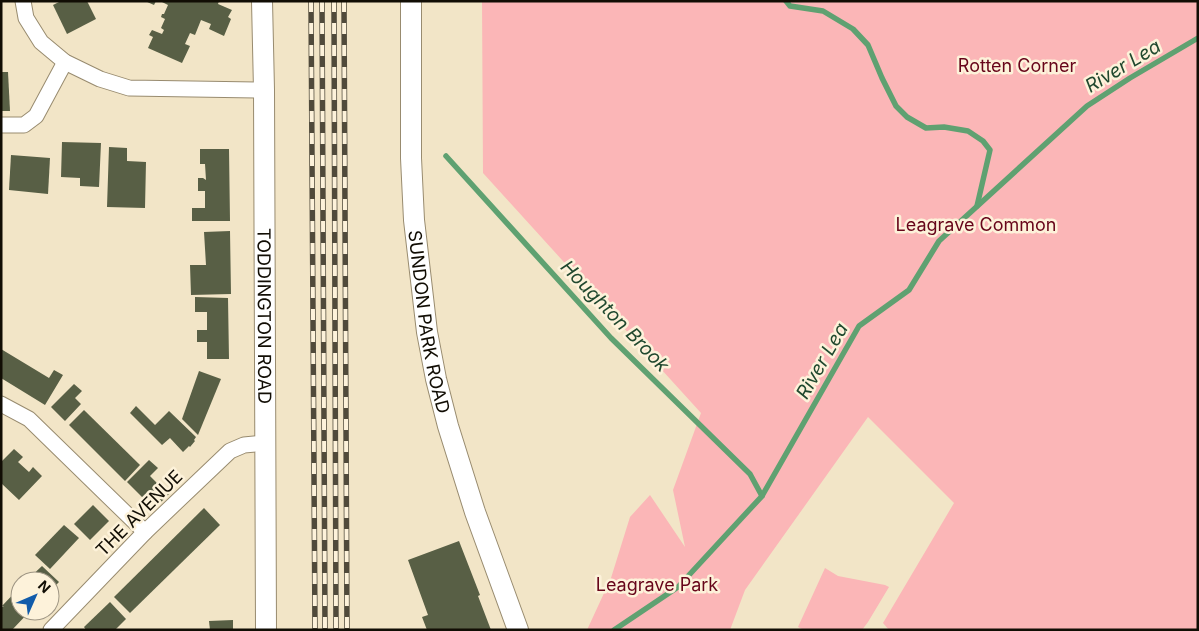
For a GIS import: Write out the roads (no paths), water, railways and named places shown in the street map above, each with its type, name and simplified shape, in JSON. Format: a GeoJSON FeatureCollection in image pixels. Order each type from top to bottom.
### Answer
{"type":"FeatureCollection","features":[{"type":"Feature","properties":{"kind":"street"},"geometry":{"type":"LineString","coordinates":[[23,1],[26,18],[41,42],[65,62],[100,79],[128,88],[264,90]]}},
{"type":"Feature","properties":{"kind":"street","name":"TODDINGTON ROAD"},"geometry":{"type":"LineString","coordinates":[[262,1],[266,630]]}},
{"type":"Feature","properties":{"kind":"street","name":"SUNDON PARK ROAD"},"geometry":{"type":"LineString","coordinates":[[411,1],[411,158],[414,220],[427,332],[448,426],[474,512],[518,630]]}},
{"type":"Feature","properties":{"kind":"street"},"geometry":{"type":"LineString","coordinates":[[1,125],[24,125],[36,116],[65,62]]}},
{"type":"Feature","properties":{"kind":"street"},"geometry":{"type":"LineString","coordinates":[[1,404],[29,419],[145,532]]}},
{"type":"Feature","properties":{"kind":"street","name":"THE AVENUE"},"geometry":{"type":"LineString","coordinates":[[51,630],[145,532],[230,451],[244,445],[265,444]]}},
{"type":"Feature","properties":{"kind":"waterway"},"geometry":{"type":"LineString","coordinates":[[786,1],[790,6],[823,11],[853,29],[868,45],[896,106],[907,117],[926,128],[944,127],[968,131],[983,141],[990,150],[977,206]]}},
{"type":"Feature","properties":{"kind":"waterway","name":"River Lea"},"geometry":{"type":"LineString","coordinates":[[614,630],[678,587],[762,496],[859,326],[909,290],[939,241],[1087,106],[1198,38]]}},
{"type":"Feature","properties":{"kind":"waterway","name":"Houghton Brook"},"geometry":{"type":"LineString","coordinates":[[446,156],[611,338],[750,474],[762,496]]}},
{"type":"Feature","properties":{"kind":"railway"},"geometry":{"type":"LineString","coordinates":[[311,1],[315,630]]}},
{"type":"Feature","properties":{"kind":"railway"},"geometry":{"type":"LineString","coordinates":[[322,1],[325,630]]}},
{"type":"Feature","properties":{"kind":"railway"},"geometry":{"type":"LineString","coordinates":[[334,1],[336,630]]}},
{"type":"Feature","properties":{"kind":"railway"},"geometry":{"type":"LineString","coordinates":[[344,1],[347,630]]}},
{"type":"Feature","properties":{"kind":"park label","name":"Rotten Corner"},"geometry":{"type":"Point","coordinates":[1017,65]}},
{"type":"Feature","properties":{"kind":"park label","name":"Leagrave Common"},"geometry":{"type":"Point","coordinates":[976,224]}},
{"type":"Feature","properties":{"kind":"park label","name":"Leagrave Park"},"geometry":{"type":"Point","coordinates":[657,584]}}]}
